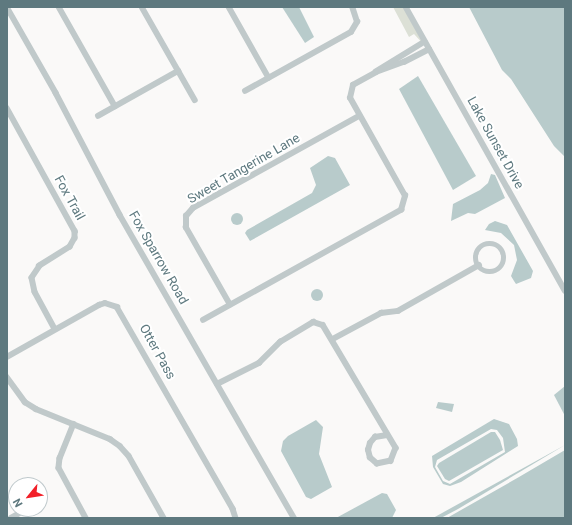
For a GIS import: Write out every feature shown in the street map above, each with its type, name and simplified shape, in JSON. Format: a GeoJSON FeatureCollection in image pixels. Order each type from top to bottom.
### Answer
{"type":"FeatureCollection","features":[{"type":"Feature","properties":{"kind":"street","name":"Fox Sparrow Road"},"geometry":{"type":"LineString","coordinates":[[7,7],[56,93],[120,215],[294,518]]}},
{"type":"Feature","properties":{"kind":"street"},"geometry":{"type":"LineString","coordinates":[[59,7],[114,106]]}},
{"type":"Feature","properties":{"kind":"street"},"geometry":{"type":"LineString","coordinates":[[142,7],[195,100]]}},
{"type":"Feature","properties":{"kind":"street"},"geometry":{"type":"LineString","coordinates":[[229,7],[269,78]]}},
{"type":"Feature","properties":{"kind":"street"},"geometry":{"type":"LineString","coordinates":[[245,91],[354,30],[357,18],[352,7]]}},
{"type":"Feature","properties":{"kind":"street","name":"Lake Sunset Drive"},"geometry":{"type":"LineString","coordinates":[[406,7],[565,290]]}},
{"type":"Feature","properties":{"kind":"street"},"geometry":{"type":"LineString","coordinates":[[203,320],[401,210],[405,202],[405,196],[359,116],[350,98],[350,91],[353,85],[425,42]]}},
{"type":"Feature","properties":{"kind":"street"},"geometry":{"type":"LineString","coordinates":[[376,72],[404,62],[429,49]]}},
{"type":"Feature","properties":{"kind":"street"},"geometry":{"type":"LineString","coordinates":[[98,116],[178,71]]}},
{"type":"Feature","properties":{"kind":"street","name":"Fox Trail"},"geometry":{"type":"LineString","coordinates":[[7,108],[75,231],[75,238],[70,247],[40,266],[32,278],[34,292],[55,329]]}},
{"type":"Feature","properties":{"kind":"street","name":"Sweet Tangerine Lane"},"geometry":{"type":"LineString","coordinates":[[230,305],[186,228],[186,216],[193,208],[359,116]]}},
{"type":"Feature","properties":{"kind":"street"},"geometry":{"type":"LineString","coordinates":[[485,245],[495,245],[502,250],[504,259],[498,270],[489,272],[478,265],[478,251],[485,245]]}},
{"type":"Feature","properties":{"kind":"street"},"geometry":{"type":"LineString","coordinates":[[333,339],[381,313],[398,311],[478,265]]}},
{"type":"Feature","properties":{"kind":"street","name":"Otter Pass"},"geometry":{"type":"LineString","coordinates":[[7,357],[104,303],[117,307],[122,313],[233,509],[236,518]]}},
{"type":"Feature","properties":{"kind":"street"},"geometry":{"type":"LineString","coordinates":[[217,384],[259,363],[280,342],[313,322],[323,325],[333,339],[387,435],[396,448],[395,455],[391,461],[377,464],[370,458],[368,450],[370,443],[375,437],[387,435]]}},
{"type":"Feature","properties":{"kind":"street"},"geometry":{"type":"LineString","coordinates":[[7,377],[25,402],[110,439],[120,446],[129,456],[164,518]]}},
{"type":"Feature","properties":{"kind":"street"},"geometry":{"type":"LineString","coordinates":[[74,424],[60,458],[59,468],[86,518]]}},
{"type":"Feature","properties":{"kind":"shaded area"},"geometry":{"type":"Polygon","coordinates":[[[282,7],[299,7],[314,37],[305,43],[282,7]]]}},
{"type":"Feature","properties":{"kind":"shaded area"},"geometry":{"type":"Polygon","coordinates":[[[393,7],[403,7],[424,45],[414,34],[409,37],[393,7]]]}},
{"type":"Feature","properties":{"kind":"shaded area"},"geometry":{"type":"Polygon","coordinates":[[[469,7],[565,7],[565,157],[554,146],[511,79],[502,70],[469,7]]]}},
{"type":"Feature","properties":{"kind":"shaded area"},"geometry":{"type":"Polygon","coordinates":[[[418,76],[476,176],[453,190],[399,89],[418,76]]]}},
{"type":"Feature","properties":{"kind":"shaded area"},"geometry":{"type":"Polygon","coordinates":[[[328,156],[335,158],[350,185],[250,241],[245,233],[247,230],[312,193],[316,185],[310,168],[328,156]]]}},
{"type":"Feature","properties":{"kind":"shaded area"},"geometry":{"type":"Polygon","coordinates":[[[491,174],[495,175],[505,198],[475,214],[468,213],[451,221],[453,204],[480,190],[488,183],[491,174]]]}},
{"type":"Feature","properties":{"kind":"shaded area"},"geometry":{"type":"Polygon","coordinates":[[[237,213],[241,215],[243,219],[241,223],[237,225],[233,223],[231,219],[233,215],[237,213]]]}},
{"type":"Feature","properties":{"kind":"shaded area"},"geometry":{"type":"Polygon","coordinates":[[[495,221],[507,225],[533,271],[531,278],[516,284],[514,281],[511,276],[517,260],[514,245],[501,233],[485,230],[489,224],[495,221]]]}},
{"type":"Feature","properties":{"kind":"shaded area"},"geometry":{"type":"Polygon","coordinates":[[[315,289],[319,289],[323,295],[319,301],[315,301],[311,297],[311,293],[315,289]]]}},
{"type":"Feature","properties":{"kind":"shaded area"},"geometry":{"type":"Polygon","coordinates":[[[565,386],[565,416],[554,395],[565,386]]]}},
{"type":"Feature","properties":{"kind":"shaded area"},"geometry":{"type":"Polygon","coordinates":[[[438,402],[454,404],[452,412],[436,408],[438,402]]]}},
{"type":"Feature","properties":{"kind":"shaded area"},"geometry":{"type":"Polygon","coordinates":[[[494,419],[509,424],[517,439],[518,446],[461,482],[450,486],[443,484],[433,467],[432,456],[494,419]],[[491,429],[437,460],[435,467],[443,481],[450,484],[505,452],[503,438],[497,430],[491,429]]]}},
{"type":"Feature","properties":{"kind":"shaded area"},"geometry":{"type":"Polygon","coordinates":[[[316,420],[323,427],[319,454],[332,487],[311,499],[306,497],[281,451],[283,441],[288,436],[316,420]]]}},
{"type":"Feature","properties":{"kind":"shaded area"},"geometry":{"type":"Polygon","coordinates":[[[491,432],[495,432],[500,440],[503,450],[449,481],[445,479],[437,466],[439,463],[491,432]]]}},
{"type":"Feature","properties":{"kind":"shaded area"},"geometry":{"type":"Polygon","coordinates":[[[565,445],[458,509],[441,518],[433,518],[565,445]]]}},
{"type":"Feature","properties":{"kind":"shaded area"},"geometry":{"type":"Polygon","coordinates":[[[565,450],[565,518],[447,518],[519,477],[565,450]]]}},
{"type":"Feature","properties":{"kind":"shaded area"},"geometry":{"type":"Polygon","coordinates":[[[382,493],[387,494],[396,510],[392,518],[336,518],[382,493]]]}}]}
